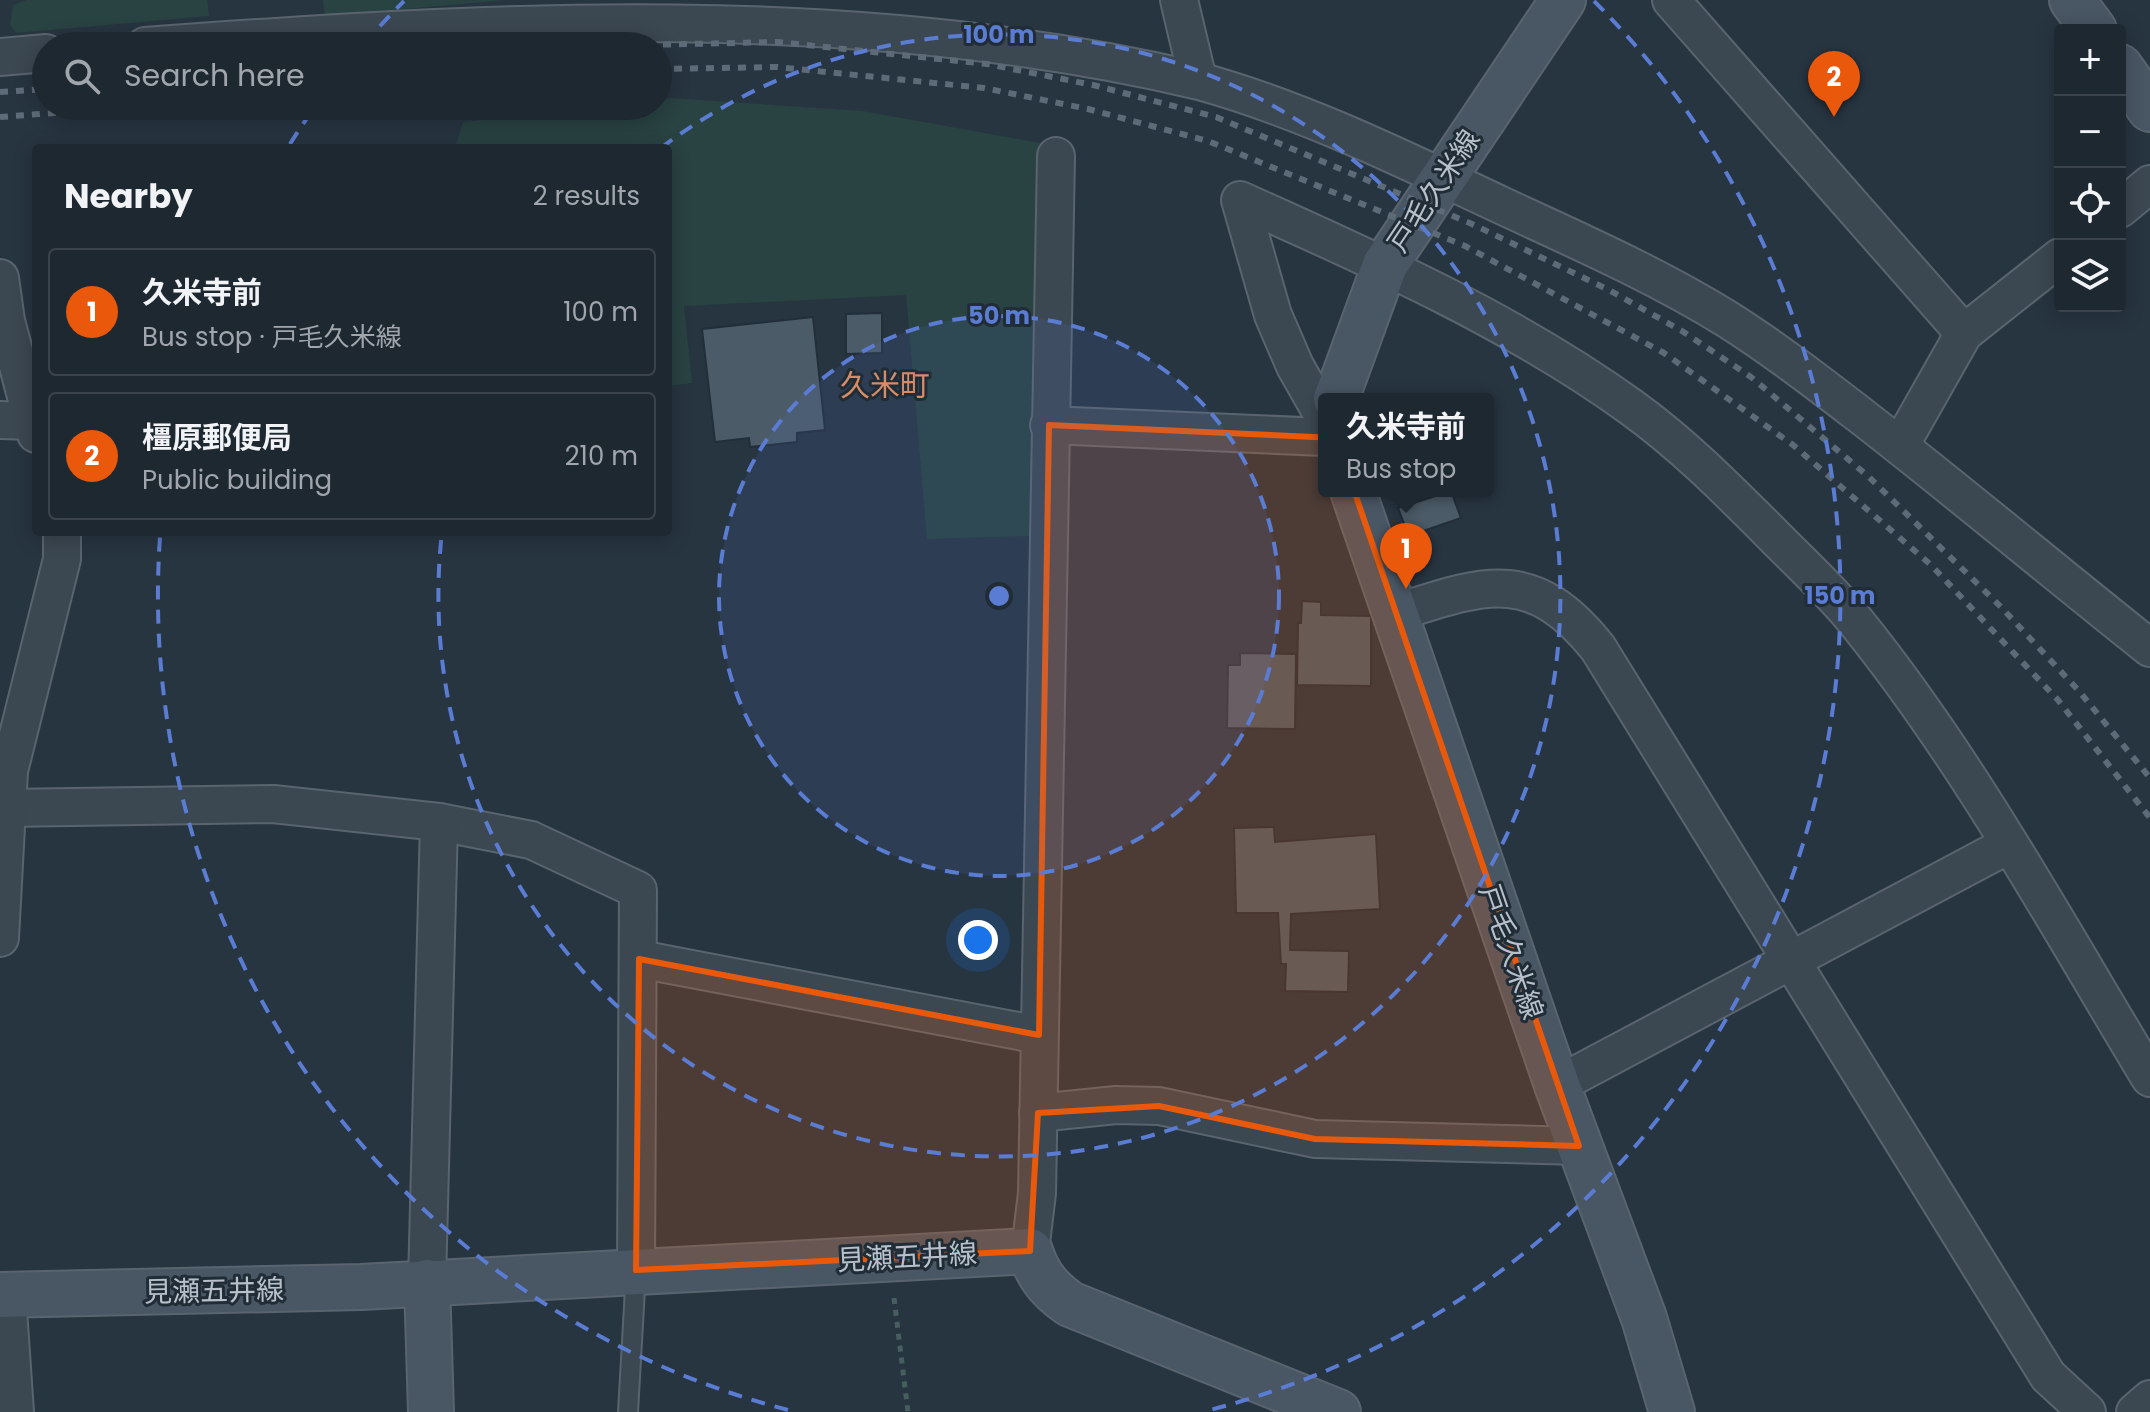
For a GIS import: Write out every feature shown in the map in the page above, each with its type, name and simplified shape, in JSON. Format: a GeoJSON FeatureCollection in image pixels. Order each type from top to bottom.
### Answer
{"type":"FeatureCollection","features":[{"type":"Feature","properties":{"kind":"main road","name":"戸毛久米線"},"geometry":{"type":"LineString","coordinates":[[1338,393],[1385,265],[1563,0]]}},
{"type":"Feature","properties":{"kind":"main road"},"geometry":{"type":"LineString","coordinates":[[2072,0],[2090,24]]}},
{"type":"Feature","properties":{"kind":"main road"},"geometry":{"type":"LineString","coordinates":[[2126,75],[2150,109]]}},
{"type":"Feature","properties":{"kind":"main road","name":"戸毛久米線"},"geometry":{"type":"LineString","coordinates":[[1355,497],[1392,614],[1557,1085],[1644,1318],[1672,1412]]}},
{"type":"Feature","properties":{"kind":"main road"},"geometry":{"type":"LineString","coordinates":[[1030,1251],[1036,1271],[1050,1290],[1070,1304],[1338,1412]]}},
{"type":"Feature","properties":{"kind":"main road","name":"見瀬五井線"},"geometry":{"type":"LineString","coordinates":[[4,1295],[305,1289],[1030,1251]]}},
{"type":"Feature","properties":{"kind":"main road"},"geometry":{"type":"LineString","coordinates":[[427,1282],[431,1412]]}},
{"type":"Feature","properties":{"kind":"street"},"geometry":{"type":"LineString","coordinates":[[1179,0],[1198,80]]}},
{"type":"Feature","properties":{"kind":"street"},"geometry":{"type":"LineString","coordinates":[[1671,0],[1964,333]]}},
{"type":"Feature","properties":{"kind":"street"},"geometry":{"type":"LineString","coordinates":[[351,32],[513,21],[822,20],[896,25],[1098,57],[1198,80],[1264,102],[1442,177],[1624,263],[1727,318],[1900,446],[2150,648]]}},
{"type":"Feature","properties":{"kind":"street"},"geometry":{"type":"LineString","coordinates":[[0,57],[32,54]]}},
{"type":"Feature","properties":{"kind":"street"},"geometry":{"type":"LineString","coordinates":[[1030,1251],[1037,1193],[1056,156]]}},
{"type":"Feature","properties":{"kind":"street"},"geometry":{"type":"LineString","coordinates":[[2126,204],[2150,184]]}},
{"type":"Feature","properties":{"kind":"street"},"geometry":{"type":"LineString","coordinates":[[1318,406],[1295,366],[1273,315],[1240,200],[1385,265],[1527,342],[1608,391],[1675,441],[1725,486],[1854,619],[1898,675],[2008,845],[2150,1078]]}},
{"type":"Feature","properties":{"kind":"street"},"geometry":{"type":"LineString","coordinates":[[1900,446],[1964,333],[2054,262]]}},
{"type":"Feature","properties":{"kind":"street"},"geometry":{"type":"LineString","coordinates":[[0,278],[23,425]]}},
{"type":"Feature","properties":{"kind":"street"},"geometry":{"type":"LineString","coordinates":[[1049,425],[1318,437]]}},
{"type":"Feature","properties":{"kind":"street"},"geometry":{"type":"LineString","coordinates":[[0,938],[10,716],[62,559],[62,536]]}},
{"type":"Feature","properties":{"kind":"street"},"geometry":{"type":"LineString","coordinates":[[1392,614],[1469,589],[1514,588],[1548,599],[1575,619],[1598,648],[2048,1376],[2087,1412]]}},
{"type":"Feature","properties":{"kind":"street"},"geometry":{"type":"LineString","coordinates":[[5,808],[273,804],[439,822],[531,840],[638,890],[636,1270]]}},
{"type":"Feature","properties":{"kind":"street"},"geometry":{"type":"LineString","coordinates":[[427,1282],[439,822]]}},
{"type":"Feature","properties":{"kind":"street"},"geometry":{"type":"LineString","coordinates":[[1557,1085],[1790,958],[2008,845]]}},
{"type":"Feature","properties":{"kind":"street"},"geometry":{"type":"LineString","coordinates":[[639,959],[1039,1035]]}},
{"type":"Feature","properties":{"kind":"street"},"geometry":{"type":"LineString","coordinates":[[1038,1113],[1116,1105],[1159,1106],[1315,1139],[1579,1146]]}},
{"type":"Feature","properties":{"kind":"street"},"geometry":{"type":"LineString","coordinates":[[4,1295],[15,1412]]}},
{"type":"Feature","properties":{"kind":"street"},"geometry":{"type":"LineString","coordinates":[[2135,1412],[2150,1399]]}},
{"type":"Feature","properties":{"kind":"lane"},"geometry":{"type":"LineString","coordinates":[[628,1412],[636,1270]]}},
{"type":"Feature","properties":{"kind":"path"},"geometry":{"type":"LineString","coordinates":[[889,1257],[908,1412]]}},
{"type":"Feature","properties":{"kind":"highlighted area"},"geometry":{"type":"Polygon","coordinates":[[[1049,425],[1336,438],[1579,1146],[1315,1139],[1159,1106],[1038,1113],[1030,1251],[636,1270],[639,959],[1039,1035],[1049,425]]]}},
{"type":"Feature","properties":{"kind":"green space"},"geometry":{"type":"Polygon","coordinates":[[[27,0],[207,0],[209,16],[16,33],[10,25],[13,5],[27,0]]]}},
{"type":"Feature","properties":{"kind":"green space"},"geometry":{"type":"Polygon","coordinates":[[[323,0],[507,0],[325,16],[323,0]]]}},
{"type":"Feature","properties":{"kind":"green space"},"geometry":{"type":"Polygon","coordinates":[[[672,98],[863,111],[1040,143],[1030,536],[927,539],[906,295],[684,306],[692,383],[672,386],[672,144],[456,144],[463,122],[672,120],[672,98]]]}},
{"type":"Feature","properties":{"kind":"building"},"geometry":{"type":"Polygon","coordinates":[[[882,313],[882,353],[846,354],[846,314],[882,313]]]}},
{"type":"Feature","properties":{"kind":"building"},"geometry":{"type":"Polygon","coordinates":[[[813,317],[825,430],[797,433],[797,442],[750,447],[749,438],[715,442],[702,329],[813,317]]]}},
{"type":"Feature","properties":{"kind":"building"},"geometry":{"type":"Polygon","coordinates":[[[1432,497],[1453,497],[1461,518],[1409,536],[1398,508],[1432,497]]]}},
{"type":"Feature","properties":{"kind":"building"},"geometry":{"type":"Polygon","coordinates":[[[1302,601],[1321,602],[1321,615],[1371,616],[1371,686],[1297,685],[1298,623],[1301,623],[1302,601]]]}},
{"type":"Feature","properties":{"kind":"building"},"geometry":{"type":"Polygon","coordinates":[[[1240,653],[1296,654],[1295,729],[1227,728],[1228,665],[1240,665],[1240,653]]]}},
{"type":"Feature","properties":{"kind":"building"},"geometry":{"type":"Polygon","coordinates":[[[1274,827],[1275,842],[1376,834],[1380,909],[1291,914],[1290,950],[1349,951],[1348,992],[1285,991],[1286,964],[1281,964],[1278,913],[1236,913],[1234,828],[1274,827]]]}},
{"type":"Feature","properties":{"kind":"railway"},"geometry":{"type":"LineString","coordinates":[[672,44],[778,42],[987,64],[1093,85],[1216,117],[1472,224],[1609,290],[1682,331],[1751,377],[1869,477],[2001,607],[2079,691],[2150,778]]}},
{"type":"Feature","properties":{"kind":"railway"},"geometry":{"type":"LineString","coordinates":[[672,69],[777,67],[984,88],[1088,109],[1208,141],[1465,246],[1664,353],[1793,445],[1931,565],[2058,700],[2150,818]]}},
{"type":"Feature","properties":{"kind":"railway"},"geometry":{"type":"LineString","coordinates":[[0,92],[32,90]]}},
{"type":"Feature","properties":{"kind":"railway"},"geometry":{"type":"LineString","coordinates":[[0,117],[32,115]]}},
{"type":"Feature","properties":{"kind":"place","name":"橿原郵便局"},"geometry":{"type":"Point","coordinates":[1834,117]}},
{"type":"Feature","properties":{"kind":"place","name":"久米寺前"},"geometry":{"type":"Point","coordinates":[1406,589]}},
{"type":"Feature","properties":{"kind":"district","name":"久米町"},"geometry":{"type":"Point","coordinates":[885,385]}}]}
